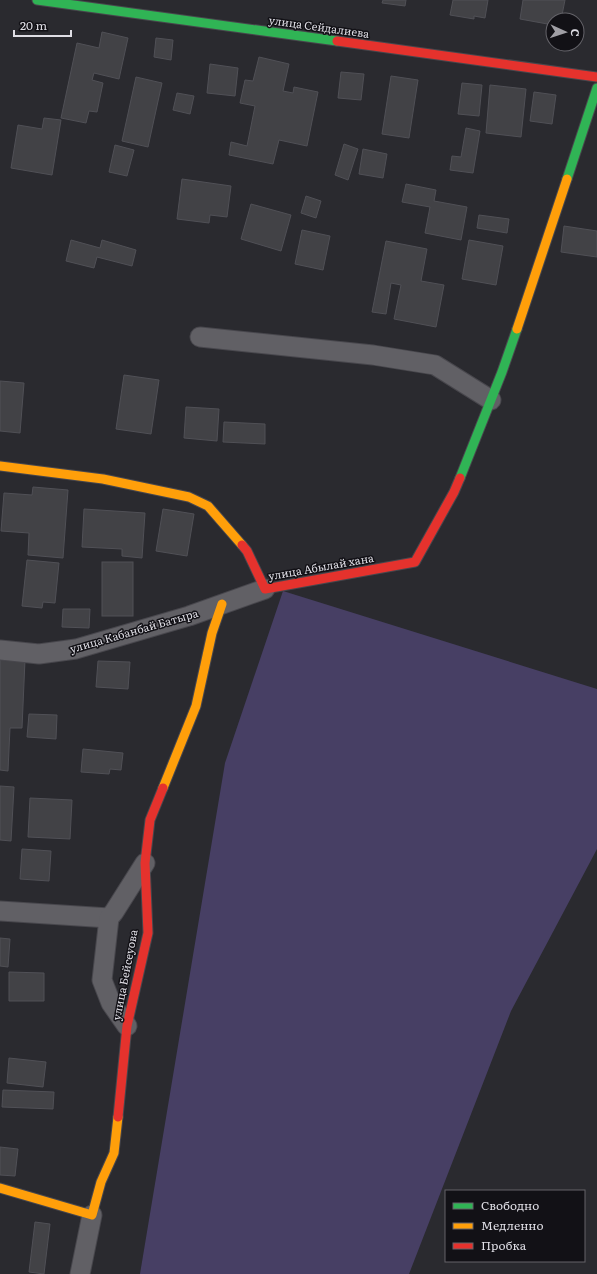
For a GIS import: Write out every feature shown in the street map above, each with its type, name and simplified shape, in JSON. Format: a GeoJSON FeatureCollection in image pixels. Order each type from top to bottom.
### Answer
{"type":"FeatureCollection","features":[{"type":"Feature","properties":{"kind":"street","name":"улица Сейдалиева"},"geometry":{"type":"LineString","coordinates":[[37,0],[597,77]]}},
{"type":"Feature","properties":{"kind":"street","name":"улица Абылай хана"},"geometry":{"type":"LineString","coordinates":[[0,466],[103,479],[189,497],[208,506],[247,551],[265,589],[415,562],[454,492],[502,372],[597,88]]}},
{"type":"Feature","properties":{"kind":"street"},"geometry":{"type":"LineString","coordinates":[[200,337],[373,355],[435,365],[491,400]]}},
{"type":"Feature","properties":{"kind":"street","name":"улица Кабанбай Батыра"},"geometry":{"type":"LineString","coordinates":[[0,650],[39,654],[76,649],[189,616],[265,589]]}},
{"type":"Feature","properties":{"kind":"street","name":"улица Бейсеуова"},"geometry":{"type":"LineString","coordinates":[[92,1215],[101,1182],[114,1153],[127,1026],[148,933],[145,863],[150,820],[196,706],[212,633],[222,604]]}},
{"type":"Feature","properties":{"kind":"street"},"geometry":{"type":"LineString","coordinates":[[127,1026],[111,1003],[102,980],[109,918],[145,863]]}},
{"type":"Feature","properties":{"kind":"street"},"geometry":{"type":"LineString","coordinates":[[0,910],[109,918]]}},
{"type":"Feature","properties":{"kind":"street"},"geometry":{"type":"LineString","coordinates":[[0,1188],[92,1215],[80,1274]]}},
{"type":"Feature","properties":{"kind":"shaded area"},"geometry":{"type":"Polygon","coordinates":[[[283,591],[597,689],[597,849],[511,1011],[409,1274],[140,1274],[225,763],[283,591]]]}},
{"type":"Feature","properties":{"kind":"building"},"geometry":{"type":"Polygon","coordinates":[[[383,0],[406,0],[405,6],[382,3],[383,0]]]}},
{"type":"Feature","properties":{"kind":"building"},"geometry":{"type":"Polygon","coordinates":[[[453,0],[488,0],[485,18],[474,16],[474,19],[450,15],[453,0]]]}},
{"type":"Feature","properties":{"kind":"building"},"geometry":{"type":"Polygon","coordinates":[[[523,0],[565,0],[563,12],[545,12],[545,24],[520,19],[523,0]]]}},
{"type":"Feature","properties":{"kind":"building"},"geometry":{"type":"Polygon","coordinates":[[[102,32],[128,38],[119,79],[94,73],[92,80],[103,83],[97,112],[89,111],[86,123],[61,118],[77,43],[99,48],[102,32]]]}},
{"type":"Feature","properties":{"kind":"building"},"geometry":{"type":"Polygon","coordinates":[[[156,38],[173,40],[171,60],[154,57],[156,38]]]}},
{"type":"Feature","properties":{"kind":"building"},"geometry":{"type":"Polygon","coordinates":[[[259,57],[289,64],[283,91],[293,93],[294,87],[318,92],[307,146],[279,140],[273,164],[229,155],[231,142],[247,146],[255,106],[240,103],[245,80],[253,81],[259,57]]]}},
{"type":"Feature","properties":{"kind":"building"},"geometry":{"type":"Polygon","coordinates":[[[210,64],[238,68],[235,96],[207,93],[210,64]]]}},
{"type":"Feature","properties":{"kind":"building"},"geometry":{"type":"Polygon","coordinates":[[[341,72],[364,74],[361,100],[338,98],[341,72]]]}},
{"type":"Feature","properties":{"kind":"building"},"geometry":{"type":"Polygon","coordinates":[[[391,76],[418,80],[409,138],[382,134],[391,76]]]}},
{"type":"Feature","properties":{"kind":"building"},"geometry":{"type":"Polygon","coordinates":[[[136,77],[162,83],[148,147],[122,141],[136,77]]]}},
{"type":"Feature","properties":{"kind":"building"},"geometry":{"type":"Polygon","coordinates":[[[462,83],[482,85],[479,116],[458,114],[462,83]]]}},
{"type":"Feature","properties":{"kind":"building"},"geometry":{"type":"Polygon","coordinates":[[[490,85],[526,89],[521,137],[486,133],[490,85]]]}},
{"type":"Feature","properties":{"kind":"building"},"geometry":{"type":"Polygon","coordinates":[[[534,92],[556,95],[552,124],[530,121],[534,92]]]}},
{"type":"Feature","properties":{"kind":"building"},"geometry":{"type":"Polygon","coordinates":[[[177,93],[194,96],[190,114],[173,110],[177,93]]]}},
{"type":"Feature","properties":{"kind":"building"},"geometry":{"type":"Polygon","coordinates":[[[44,118],[61,120],[52,175],[11,168],[18,125],[42,129],[44,118]]]}},
{"type":"Feature","properties":{"kind":"building"},"geometry":{"type":"Polygon","coordinates":[[[466,128],[480,131],[473,173],[450,170],[452,156],[461,157],[466,128]]]}},
{"type":"Feature","properties":{"kind":"building"},"geometry":{"type":"Polygon","coordinates":[[[344,144],[358,149],[348,180],[335,175],[344,144]]]}},
{"type":"Feature","properties":{"kind":"building"},"geometry":{"type":"Polygon","coordinates":[[[115,145],[134,150],[127,176],[109,172],[115,145]]]}},
{"type":"Feature","properties":{"kind":"building"},"geometry":{"type":"Polygon","coordinates":[[[363,149],[387,154],[383,178],[359,174],[363,149]]]}},
{"type":"Feature","properties":{"kind":"building"},"geometry":{"type":"Polygon","coordinates":[[[182,179],[231,186],[227,217],[210,215],[209,223],[177,219],[182,179]]]}},
{"type":"Feature","properties":{"kind":"building"},"geometry":{"type":"Polygon","coordinates":[[[406,184],[436,190],[434,201],[467,207],[461,240],[425,233],[430,207],[402,202],[406,184]]]}},
{"type":"Feature","properties":{"kind":"building"},"geometry":{"type":"Polygon","coordinates":[[[306,196],[321,201],[316,218],[301,213],[306,196]]]}},
{"type":"Feature","properties":{"kind":"building"},"geometry":{"type":"Polygon","coordinates":[[[251,204],[291,215],[281,251],[241,239],[251,204]]]}},
{"type":"Feature","properties":{"kind":"building"},"geometry":{"type":"Polygon","coordinates":[[[479,215],[509,219],[507,233],[477,228],[479,215]]]}},
{"type":"Feature","properties":{"kind":"building"},"geometry":{"type":"Polygon","coordinates":[[[564,226],[597,231],[597,257],[561,252],[564,226]]]}},
{"type":"Feature","properties":{"kind":"building"},"geometry":{"type":"Polygon","coordinates":[[[302,230],[330,236],[323,270],[295,264],[302,230]]]}},
{"type":"Feature","properties":{"kind":"building"},"geometry":{"type":"Polygon","coordinates":[[[71,240],[100,248],[102,240],[136,250],[132,266],[97,257],[94,268],[66,261],[71,240]]]}},
{"type":"Feature","properties":{"kind":"building"},"geometry":{"type":"Polygon","coordinates":[[[469,240],[503,246],[496,285],[462,279],[469,240]]]}},
{"type":"Feature","properties":{"kind":"building"},"geometry":{"type":"Polygon","coordinates":[[[386,241],[427,249],[421,281],[444,285],[436,327],[394,319],[401,285],[391,283],[386,314],[372,312],[386,241]]]}},
{"type":"Feature","properties":{"kind":"building"},"geometry":{"type":"Polygon","coordinates":[[[124,375],[159,380],[151,434],[116,429],[124,375]]]}},
{"type":"Feature","properties":{"kind":"building"},"geometry":{"type":"Polygon","coordinates":[[[0,381],[24,383],[20,433],[0,431],[0,381]]]}},
{"type":"Feature","properties":{"kind":"building"},"geometry":{"type":"Polygon","coordinates":[[[186,407],[219,409],[217,441],[184,438],[186,407]]]}},
{"type":"Feature","properties":{"kind":"building"},"geometry":{"type":"Polygon","coordinates":[[[224,422],[265,424],[265,444],[223,442],[224,422]]]}},
{"type":"Feature","properties":{"kind":"building"},"geometry":{"type":"Polygon","coordinates":[[[33,487],[68,490],[63,558],[28,555],[29,533],[1,531],[4,493],[32,495],[33,487]]]}},
{"type":"Feature","properties":{"kind":"building"},"geometry":{"type":"Polygon","coordinates":[[[84,509],[145,513],[142,558],[122,556],[122,549],[82,547],[84,509]]]}},
{"type":"Feature","properties":{"kind":"building"},"geometry":{"type":"Polygon","coordinates":[[[163,509],[194,514],[187,556],[156,551],[163,509]]]}},
{"type":"Feature","properties":{"kind":"building"},"geometry":{"type":"Polygon","coordinates":[[[27,560],[59,563],[55,603],[43,602],[42,608],[22,606],[27,560]]]}},
{"type":"Feature","properties":{"kind":"building"},"geometry":{"type":"Polygon","coordinates":[[[102,562],[133,562],[133,616],[102,616],[102,562]]]}},
{"type":"Feature","properties":{"kind":"building"},"geometry":{"type":"Polygon","coordinates":[[[63,609],[90,609],[89,628],[62,627],[63,609]]]}},
{"type":"Feature","properties":{"kind":"building"},"geometry":{"type":"Polygon","coordinates":[[[0,659],[25,660],[22,728],[10,728],[8,771],[0,770],[0,659]]]}},
{"type":"Feature","properties":{"kind":"building"},"geometry":{"type":"Polygon","coordinates":[[[98,661],[130,662],[128,689],[96,687],[98,661]]]}},
{"type":"Feature","properties":{"kind":"building"},"geometry":{"type":"Polygon","coordinates":[[[29,714],[57,715],[56,739],[27,737],[29,714]]]}},
{"type":"Feature","properties":{"kind":"building"},"geometry":{"type":"Polygon","coordinates":[[[83,749],[123,753],[121,770],[110,769],[109,774],[81,772],[83,749]]]}},
{"type":"Feature","properties":{"kind":"building"},"geometry":{"type":"Polygon","coordinates":[[[0,786],[14,787],[11,841],[0,840],[0,786]]]}},
{"type":"Feature","properties":{"kind":"building"},"geometry":{"type":"Polygon","coordinates":[[[30,798],[72,800],[70,839],[28,837],[30,798]]]}},
{"type":"Feature","properties":{"kind":"building"},"geometry":{"type":"Polygon","coordinates":[[[22,849],[51,851],[49,881],[20,879],[22,849]]]}},
{"type":"Feature","properties":{"kind":"building"},"geometry":{"type":"Polygon","coordinates":[[[0,938],[10,939],[8,967],[0,966],[0,938]]]}},
{"type":"Feature","properties":{"kind":"building"},"geometry":{"type":"Polygon","coordinates":[[[9,972],[44,973],[44,1001],[9,1001],[9,972]]]}},
{"type":"Feature","properties":{"kind":"building"},"geometry":{"type":"Polygon","coordinates":[[[9,1058],[46,1062],[43,1087],[7,1083],[9,1058]]]}},
{"type":"Feature","properties":{"kind":"building"},"geometry":{"type":"Polygon","coordinates":[[[3,1090],[54,1092],[53,1109],[2,1107],[3,1090]]]}},
{"type":"Feature","properties":{"kind":"building"},"geometry":{"type":"Polygon","coordinates":[[[0,1147],[18,1149],[15,1176],[0,1175],[0,1147]]]}},
{"type":"Feature","properties":{"kind":"building"},"geometry":{"type":"Polygon","coordinates":[[[35,1222],[50,1224],[44,1274],[29,1272],[35,1222]]]}},
{"type":"Feature","properties":{"kind":"traffic: fast"},"geometry":{"type":"LineString","coordinates":[[37,0],[337,41]]}},
{"type":"Feature","properties":{"kind":"traffic: fast"},"geometry":{"type":"LineString","coordinates":[[567,179],[597,88]]}},
{"type":"Feature","properties":{"kind":"traffic: fast"},"geometry":{"type":"LineString","coordinates":[[460,478],[502,372],[517,329]]}},
{"type":"Feature","properties":{"kind":"traffic: slow"},"geometry":{"type":"LineString","coordinates":[[517,329],[567,179]]}},
{"type":"Feature","properties":{"kind":"traffic: slow"},"geometry":{"type":"LineString","coordinates":[[0,466],[103,479],[189,497],[208,506],[242,545]]}},
{"type":"Feature","properties":{"kind":"traffic: slow"},"geometry":{"type":"LineString","coordinates":[[163,788],[196,706],[212,633],[222,604]]}},
{"type":"Feature","properties":{"kind":"traffic: slow"},"geometry":{"type":"LineString","coordinates":[[0,1188],[92,1215],[101,1182],[114,1153],[118,1117]]}},
{"type":"Feature","properties":{"kind":"traffic: jam"},"geometry":{"type":"LineString","coordinates":[[337,41],[597,77]]}},
{"type":"Feature","properties":{"kind":"traffic: jam"},"geometry":{"type":"LineString","coordinates":[[242,545],[247,551],[265,589],[415,562],[454,492],[460,478]]}},
{"type":"Feature","properties":{"kind":"traffic: jam"},"geometry":{"type":"LineString","coordinates":[[118,1117],[127,1026],[148,933],[145,863],[150,820],[163,788]]}}]}
